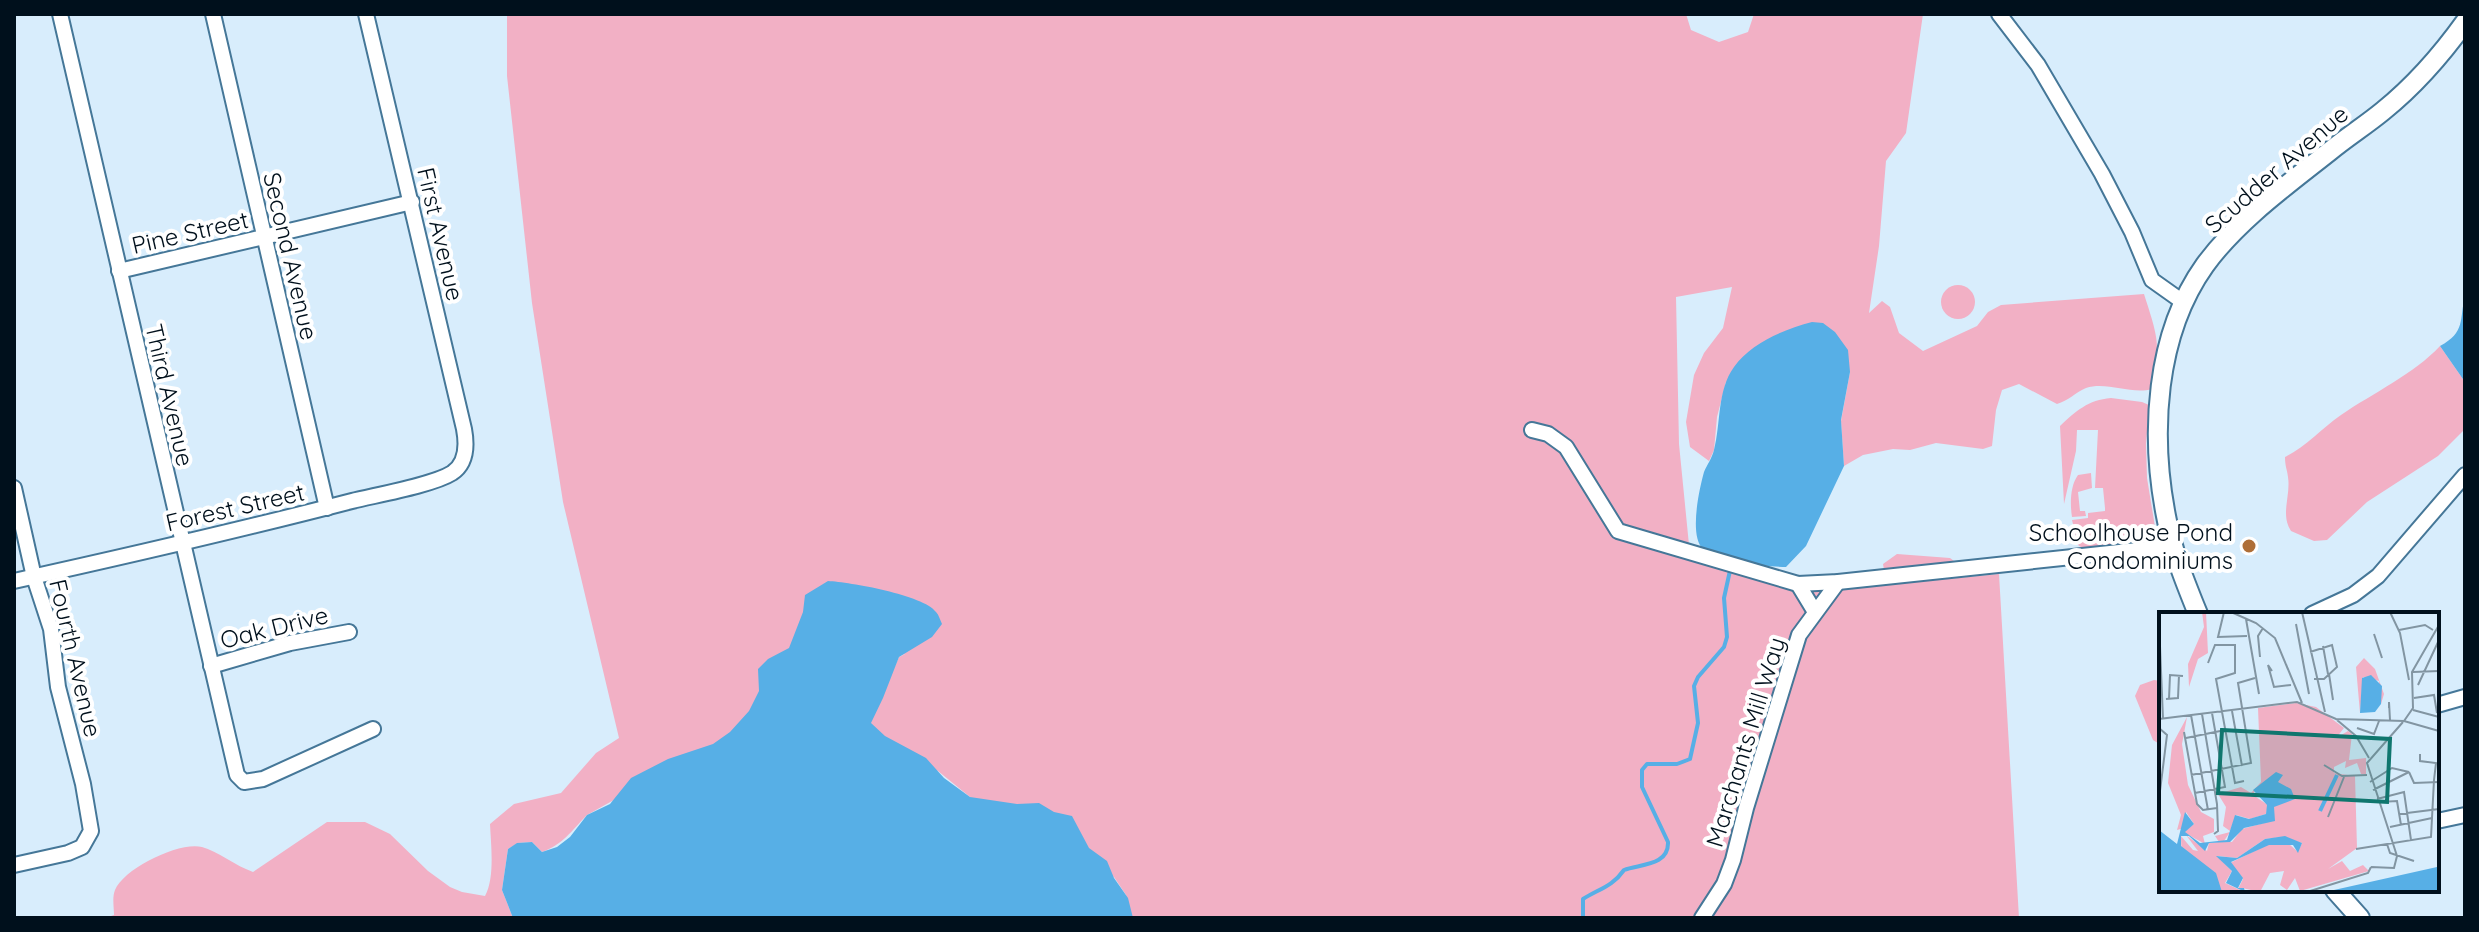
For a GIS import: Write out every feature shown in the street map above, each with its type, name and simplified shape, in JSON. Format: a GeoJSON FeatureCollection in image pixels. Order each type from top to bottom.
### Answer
{"type":"FeatureCollection","features":[{"type":"Feature","properties":{"kind":"street","name":"Third Avenue"},"geometry":{"type":"LineString","coordinates":[[60,14],[234,770],[244,782],[263,779],[373,729]]}},
{"type":"Feature","properties":{"kind":"street","name":"Second Avenue"},"geometry":{"type":"LineString","coordinates":[[213,14],[327,508]]}},
{"type":"Feature","properties":{"kind":"street","name":"First Avenue"},"geometry":{"type":"LineString","coordinates":[[366,14],[464,429],[466,446],[461,464]]}},
{"type":"Feature","properties":{"kind":"street"},"geometry":{"type":"LineString","coordinates":[[1999,14],[2038,65],[2102,174],[2152,280],[2183,302]]}},
{"type":"Feature","properties":{"kind":"street","name":"Scudder Avenue"},"geometry":{"type":"LineString","coordinates":[[2197,612],[2172,543],[2161,480],[2159,400],[2168,348],[2183,302],[2205,266],[2224,243],[2330,151],[2386,109],[2425,71],[2465,22]]}},
{"type":"Feature","properties":{"kind":"street","name":"Pine Street"},"geometry":{"type":"LineString","coordinates":[[119,271],[412,202]]}},
{"type":"Feature","properties":{"kind":"street"},"geometry":{"type":"LineString","coordinates":[[1532,430],[1548,434],[1566,447],[1618,531],[1798,584],[2157,548],[2172,543]]}},
{"type":"Feature","properties":{"kind":"street","name":"Forest Street"},"geometry":{"type":"LineString","coordinates":[[14,581],[327,508],[444,477],[461,464]]}},
{"type":"Feature","properties":{"kind":"street"},"geometry":{"type":"LineString","coordinates":[[2316,612],[2353,595],[2378,576],[2465,475]]}},
{"type":"Feature","properties":{"kind":"street","name":"Fourth Avenue"},"geometry":{"type":"LineString","coordinates":[[14,488],[34,577],[51,629],[58,687],[91,822],[91,831],[82,847],[14,865]]}},
{"type":"Feature","properties":{"kind":"street","name":"Marchants Mill Way"},"geometry":{"type":"LineString","coordinates":[[1702,918],[1729,872],[1799,635],[1838,582]]}},
{"type":"Feature","properties":{"kind":"street"},"geometry":{"type":"LineString","coordinates":[[1798,584],[1815,612]]}},
{"type":"Feature","properties":{"kind":"street","name":"Oak Drive"},"geometry":{"type":"LineString","coordinates":[[211,666],[290,643],[349,632]]}},
{"type":"Feature","properties":{"kind":"street"},"geometry":{"type":"LineString","coordinates":[[2439,704],[2465,697]]}},
{"type":"Feature","properties":{"kind":"street"},"geometry":{"type":"LineString","coordinates":[[2439,821],[2465,815]]}},
{"type":"Feature","properties":{"kind":"street"},"geometry":{"type":"LineString","coordinates":[[2338,892],[2360,918]]}},
{"type":"Feature","properties":{"kind":"shaded area"},"geometry":{"type":"Polygon","coordinates":[[[507,14],[1686,14],[1691,30],[1719,42],[1748,32],[1754,14],[1923,14],[1906,133],[1886,161],[1879,246],[1869,313],[1882,301],[1890,307],[1899,333],[1923,351],[1977,326],[1988,312],[2001,305],[2144,294],[2157,341],[2152,389],[2094,386],[2057,404],[2019,384],[2002,390],[1992,446],[1983,449],[1936,443],[1910,450],[1893,449],[1863,455],[1844,466],[1841,421],[1850,372],[1726,382],[1717,417],[1714,450],[1709,461],[1690,447],[1686,422],[1694,375],[1704,353],[1723,328],[1732,287],[1676,297],[1679,444],[1689,545],[1792,579],[1833,578],[1864,587],[1999,574],[2019,918],[1131,918],[1126,895],[1114,877],[970,797],[938,771],[892,751],[870,723],[899,657],[905,654],[767,696],[734,733],[587,815],[556,845],[542,852],[532,842],[518,843],[508,849],[502,890],[513,918],[105,918],[114,915],[114,893],[120,882],[141,865],[167,852],[192,846],[202,847],[253,872],[327,822],[365,822],[390,834],[428,871],[450,887],[485,896],[491,871],[490,824],[514,804],[561,793],[596,753],[619,738],[563,502],[532,303],[507,76],[507,14]]]}},
{"type":"Feature","properties":{"kind":"shaded area"},"geometry":{"type":"Polygon","coordinates":[[[1958,285],[1970,290],[1975,302],[1970,314],[1958,319],[1946,314],[1941,302],[1946,290],[1958,285]]]}},
{"type":"Feature","properties":{"kind":"shaded area"},"geometry":{"type":"Polygon","coordinates":[[[2440,346],[2465,382],[2465,429],[2438,456],[2367,502],[2327,540],[2314,541],[2291,531],[2286,518],[2289,484],[2285,457],[2341,415],[2418,366],[2440,346]]]}},
{"type":"Feature","properties":{"kind":"shaded area"},"geometry":{"type":"Polygon","coordinates":[[[2111,398],[2149,405],[2147,478],[2156,533],[2141,544],[2084,549],[2078,545],[2072,520],[2088,518],[2088,513],[2105,511],[2103,488],[2095,488],[2098,430],[2077,430],[2076,451],[2064,504],[2060,426],[2083,407],[2111,398]]]}},
{"type":"Feature","properties":{"kind":"shaded area"},"geometry":{"type":"Polygon","coordinates":[[[2091,473],[2092,488],[2078,492],[2080,511],[2085,511],[2086,516],[2072,517],[2071,495],[2075,479],[2078,475],[2091,473]]]}},
{"type":"Feature","properties":{"kind":"shaded area"},"geometry":{"type":"Polygon","coordinates":[[[1897,554],[1950,558],[1954,561],[1953,565],[1949,562],[1884,570],[1883,564],[1897,554]]]}},
{"type":"Feature","properties":{"kind":"shaded area"},"geometry":{"type":"Polygon","coordinates":[[[2159,681],[2159,744],[2153,740],[2135,696],[2140,685],[2159,681]]]}},
{"type":"Feature","properties":{"kind":"water"},"geometry":{"type":"Polygon","coordinates":[[[2465,296],[2465,382],[2440,346],[2458,330],[2465,296]]]}},
{"type":"Feature","properties":{"kind":"water"},"geometry":{"type":"Polygon","coordinates":[[[1812,322],[1823,323],[1835,332],[1848,350],[1850,372],[1841,420],[1844,466],[1806,546],[1786,567],[1719,557],[1703,549],[1699,543],[1696,512],[1704,472],[1714,450],[1725,386],[1741,358],[1759,344],[1812,322]]]}},
{"type":"Feature","properties":{"kind":"water"},"geometry":{"type":"Polygon","coordinates":[[[828,581],[868,587],[917,600],[936,612],[942,624],[932,637],[899,657],[871,723],[885,736],[926,758],[944,778],[970,797],[1017,804],[1039,803],[1054,812],[1072,816],[1089,848],[1107,861],[1128,898],[1133,918],[513,918],[502,890],[508,849],[517,843],[532,842],[542,852],[557,847],[570,837],[587,815],[610,804],[631,778],[668,759],[713,744],[730,732],[749,711],[759,691],[758,669],[768,659],[789,648],[803,612],[805,595],[828,581]]]}},
{"type":"Feature","properties":{"kind":"waterway"},"geometry":{"type":"LineString","coordinates":[[1583,918],[1583,899],[1610,884],[1624,870],[1659,860],[1667,850],[1668,842],[1642,787],[1642,770],[1647,764],[1677,764],[1690,759],[1698,723],[1694,686],[1724,647],[1727,637],[1724,598],[1731,566]]}},
{"type":"Feature","properties":{"kind":"place","name":"Schoolhouse Pond Condominiums"},"geometry":{"type":"Point","coordinates":[2249,546]}}]}
